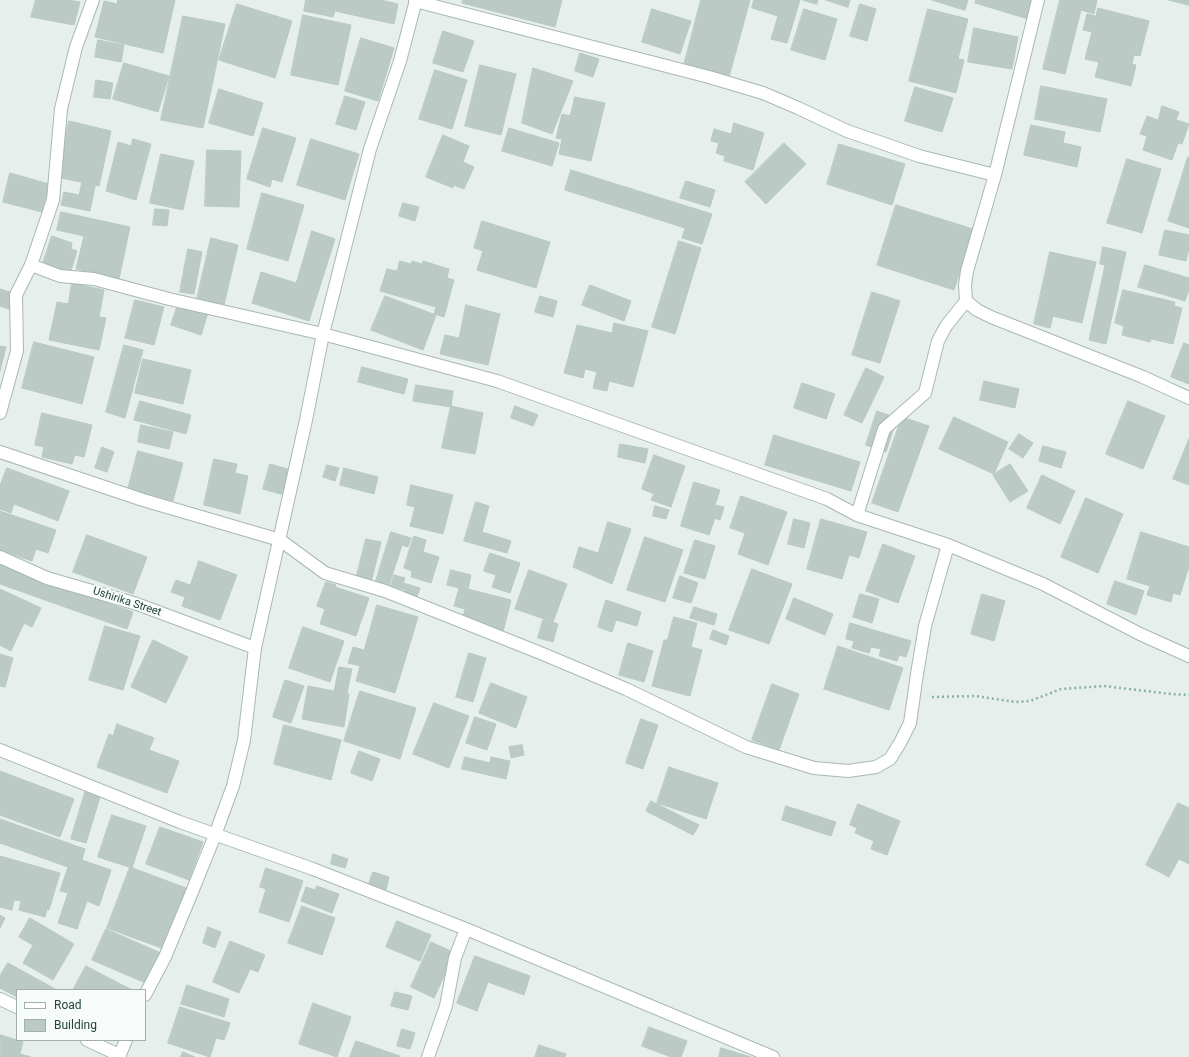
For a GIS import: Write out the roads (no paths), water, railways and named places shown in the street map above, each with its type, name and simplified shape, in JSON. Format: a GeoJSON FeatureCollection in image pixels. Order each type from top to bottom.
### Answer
{"type":"FeatureCollection","features":[{"type":"Feature","properties":{"kind":"street"},"geometry":{"type":"LineString","coordinates":[[0,413],[17,351],[16,295],[31,265],[53,200],[61,109],[76,47],[93,0]]}},
{"type":"Feature","properties":{"kind":"street"},"geometry":{"type":"LineString","coordinates":[[857,515],[884,430],[925,393],[938,341],[946,326],[966,300],[965,285],[967,271],[994,175],[1038,0]]}},
{"type":"Feature","properties":{"kind":"street"},"geometry":{"type":"LineString","coordinates":[[146,993],[165,956],[215,835],[233,786],[244,740],[255,648],[306,420],[323,334],[370,149],[400,61],[416,1],[709,77],[763,93],[847,131],[919,156],[994,175]]}},
{"type":"Feature","properties":{"kind":"street"},"geometry":{"type":"LineString","coordinates":[[31,265],[60,276],[94,279],[169,299],[323,334],[497,381],[827,499],[857,515],[948,545],[1043,584],[1140,634],[1189,656]]}},
{"type":"Feature","properties":{"kind":"street"},"geometry":{"type":"LineString","coordinates":[[966,300],[977,310],[991,317],[1143,377],[1189,398]]}},
{"type":"Feature","properties":{"kind":"street"},"geometry":{"type":"LineString","coordinates":[[0,452],[144,500],[280,540],[325,573],[385,591],[543,654],[626,689],[746,747],[814,768],[848,771],[876,767],[890,759],[900,743],[910,723],[925,626],[948,545]]}},
{"type":"Feature","properties":{"kind":"street","name":"Ushirika Street"},"geometry":{"type":"LineString","coordinates":[[0,557],[46,578],[137,604],[255,648]]}},
{"type":"Feature","properties":{"kind":"street"},"geometry":{"type":"LineString","coordinates":[[0,750],[129,803],[215,835],[314,869],[466,929],[773,1057]]}},
{"type":"Feature","properties":{"kind":"street"},"geometry":{"type":"LineString","coordinates":[[428,1057],[446,1006],[455,958],[466,929]]}},
{"type":"Feature","properties":{"kind":"street"},"geometry":{"type":"LineString","coordinates":[[0,999],[16,1007]]}},
{"type":"Feature","properties":{"kind":"street"},"geometry":{"type":"LineString","coordinates":[[89,1041],[119,1056],[126,1041]]}}]}
